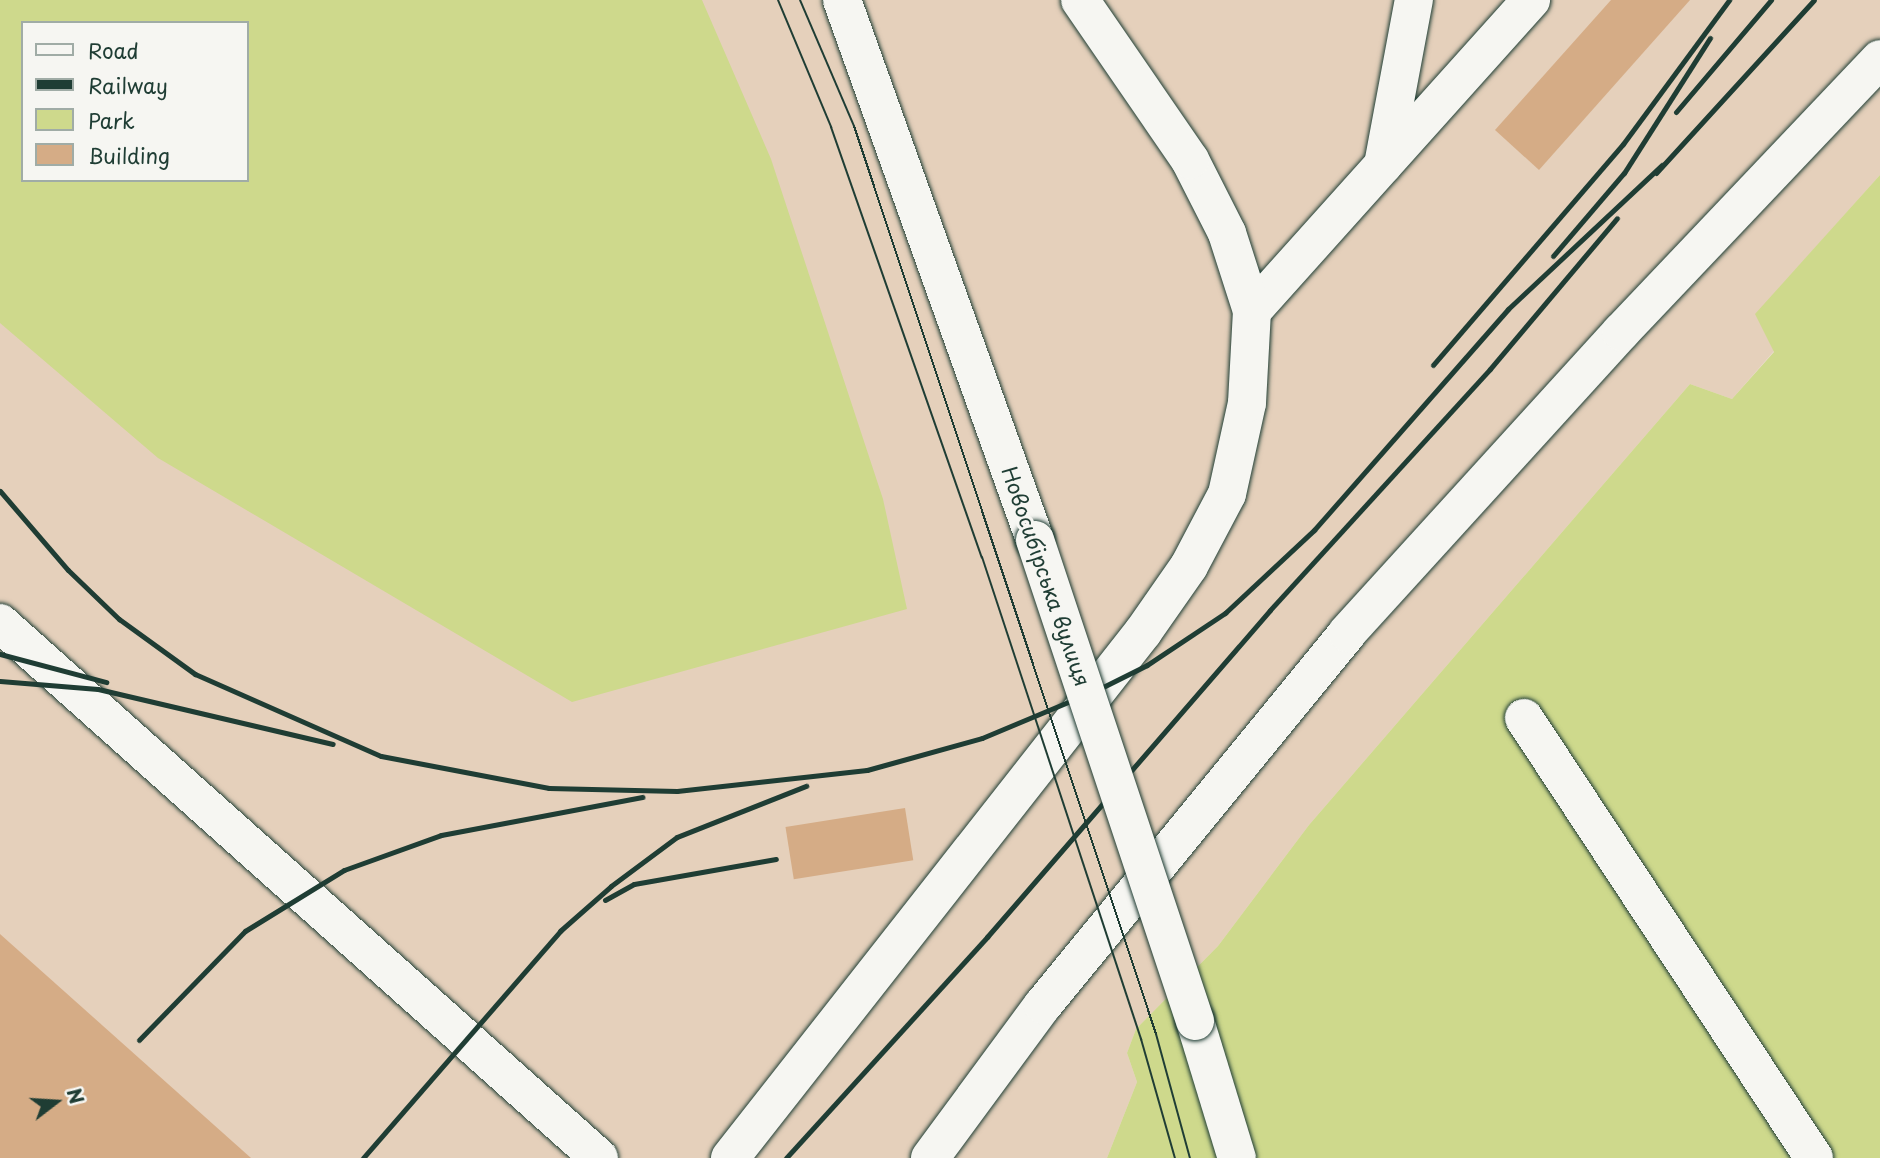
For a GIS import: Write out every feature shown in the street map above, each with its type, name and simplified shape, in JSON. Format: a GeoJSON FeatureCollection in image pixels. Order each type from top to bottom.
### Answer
{"type":"FeatureCollection","features":[{"type":"Feature","properties":{"kind":"main road","name":"Новосибірська вулиця"},"geometry":{"type":"LineString","coordinates":[[842,0],[1035,540],[1195,1021],[1237,1158]]}},
{"type":"Feature","properties":{"kind":"main road"},"geometry":{"type":"LineString","coordinates":[[730,1158],[1143,632],[1189,566],[1227,494],[1247,403],[1252,312],[1227,233],[1190,160],[1080,0]]}},
{"type":"Feature","properties":{"kind":"main road"},"geometry":{"type":"LineString","coordinates":[[1383,165],[1413,0]]}},
{"type":"Feature","properties":{"kind":"main road"},"geometry":{"type":"LineString","coordinates":[[1252,312],[1531,0]]}},
{"type":"Feature","properties":{"kind":"main road"},"geometry":{"type":"LineString","coordinates":[[930,1158],[1043,1005],[1347,632],[1620,332],[1880,59]]}},
{"type":"Feature","properties":{"kind":"main road"},"geometry":{"type":"LineString","coordinates":[[0,623],[599,1158]]}},
{"type":"Feature","properties":{"kind":"main road"},"geometry":{"type":"LineString","coordinates":[[1524,718],[1814,1158]]}},
{"type":"Feature","properties":{"kind":"shaded area"},"geometry":{"type":"Polygon","coordinates":[[[0,0],[1880,0],[1880,175],[1756,314],[1774,351],[1732,399],[1690,384],[1309,825],[1218,946],[1136,1029],[1127,1053],[1137,1082],[1107,1158],[0,1158],[0,0]]]}},
{"type":"Feature","properties":{"kind":"green space"},"geometry":{"type":"Polygon","coordinates":[[[0,0],[702,0],[771,159],[883,499],[907,609],[572,702],[158,458],[0,323],[0,0]]]}},
{"type":"Feature","properties":{"kind":"green space"},"geometry":{"type":"Polygon","coordinates":[[[1880,175],[1880,1158],[1107,1158],[1137,1082],[1127,1053],[1136,1029],[1218,946],[1309,825],[1690,384],[1732,399],[1774,352],[1755,314],[1880,175]]]}},
{"type":"Feature","properties":{"kind":"building"},"geometry":{"type":"Polygon","coordinates":[[[1611,0],[1690,0],[1539,170],[1495,130],[1611,0]]]}},
{"type":"Feature","properties":{"kind":"building"},"geometry":{"type":"Polygon","coordinates":[[[905,808],[913,860],[794,879],[785,827],[905,808]]]}},
{"type":"Feature","properties":{"kind":"building"},"geometry":{"type":"Polygon","coordinates":[[[0,934],[251,1158],[0,1158],[0,934]]]}},
{"type":"Feature","properties":{"kind":"tram line"},"geometry":{"type":"LineString","coordinates":[[778,0],[831,127],[982,557],[1141,1039],[1175,1158]]}},
{"type":"Feature","properties":{"kind":"tram line"},"geometry":{"type":"LineString","coordinates":[[800,0],[854,126],[1156,1034],[1190,1158]]}},
{"type":"Feature","properties":{"kind":"railway"},"geometry":{"type":"LineString","coordinates":[[1433,365],[1623,144],[1729,0]]}},
{"type":"Feature","properties":{"kind":"railway"},"geometry":{"type":"LineString","coordinates":[[1676,112],[1771,0]]}},
{"type":"Feature","properties":{"kind":"railway"},"geometry":{"type":"LineString","coordinates":[[1656,173],[1814,0]]}},
{"type":"Feature","properties":{"kind":"railway"},"geometry":{"type":"LineString","coordinates":[[1553,256],[1624,173],[1710,38]]}},
{"type":"Feature","properties":{"kind":"railway"},"geometry":{"type":"LineString","coordinates":[[0,491],[68,570],[119,619],[195,674],[381,756],[549,788],[677,791],[867,770],[982,738],[1097,690],[1147,665],[1225,613],[1314,530],[1508,309],[1662,165]]}},
{"type":"Feature","properties":{"kind":"railway"},"geometry":{"type":"LineString","coordinates":[[786,1158],[987,937],[1270,610],[1490,369],[1617,218]]}},
{"type":"Feature","properties":{"kind":"railway"},"geometry":{"type":"LineString","coordinates":[[0,654],[106,682]]}},
{"type":"Feature","properties":{"kind":"railway"},"geometry":{"type":"LineString","coordinates":[[0,681],[98,689],[333,744]]}},
{"type":"Feature","properties":{"kind":"railway"},"geometry":{"type":"LineString","coordinates":[[363,1158],[560,931],[611,886],[677,837],[806,786]]}},
{"type":"Feature","properties":{"kind":"railway"},"geometry":{"type":"LineString","coordinates":[[139,1040],[245,931],[344,870],[441,835],[642,797]]}},
{"type":"Feature","properties":{"kind":"railway"},"geometry":{"type":"LineString","coordinates":[[605,900],[634,884],[776,859]]}}]}
